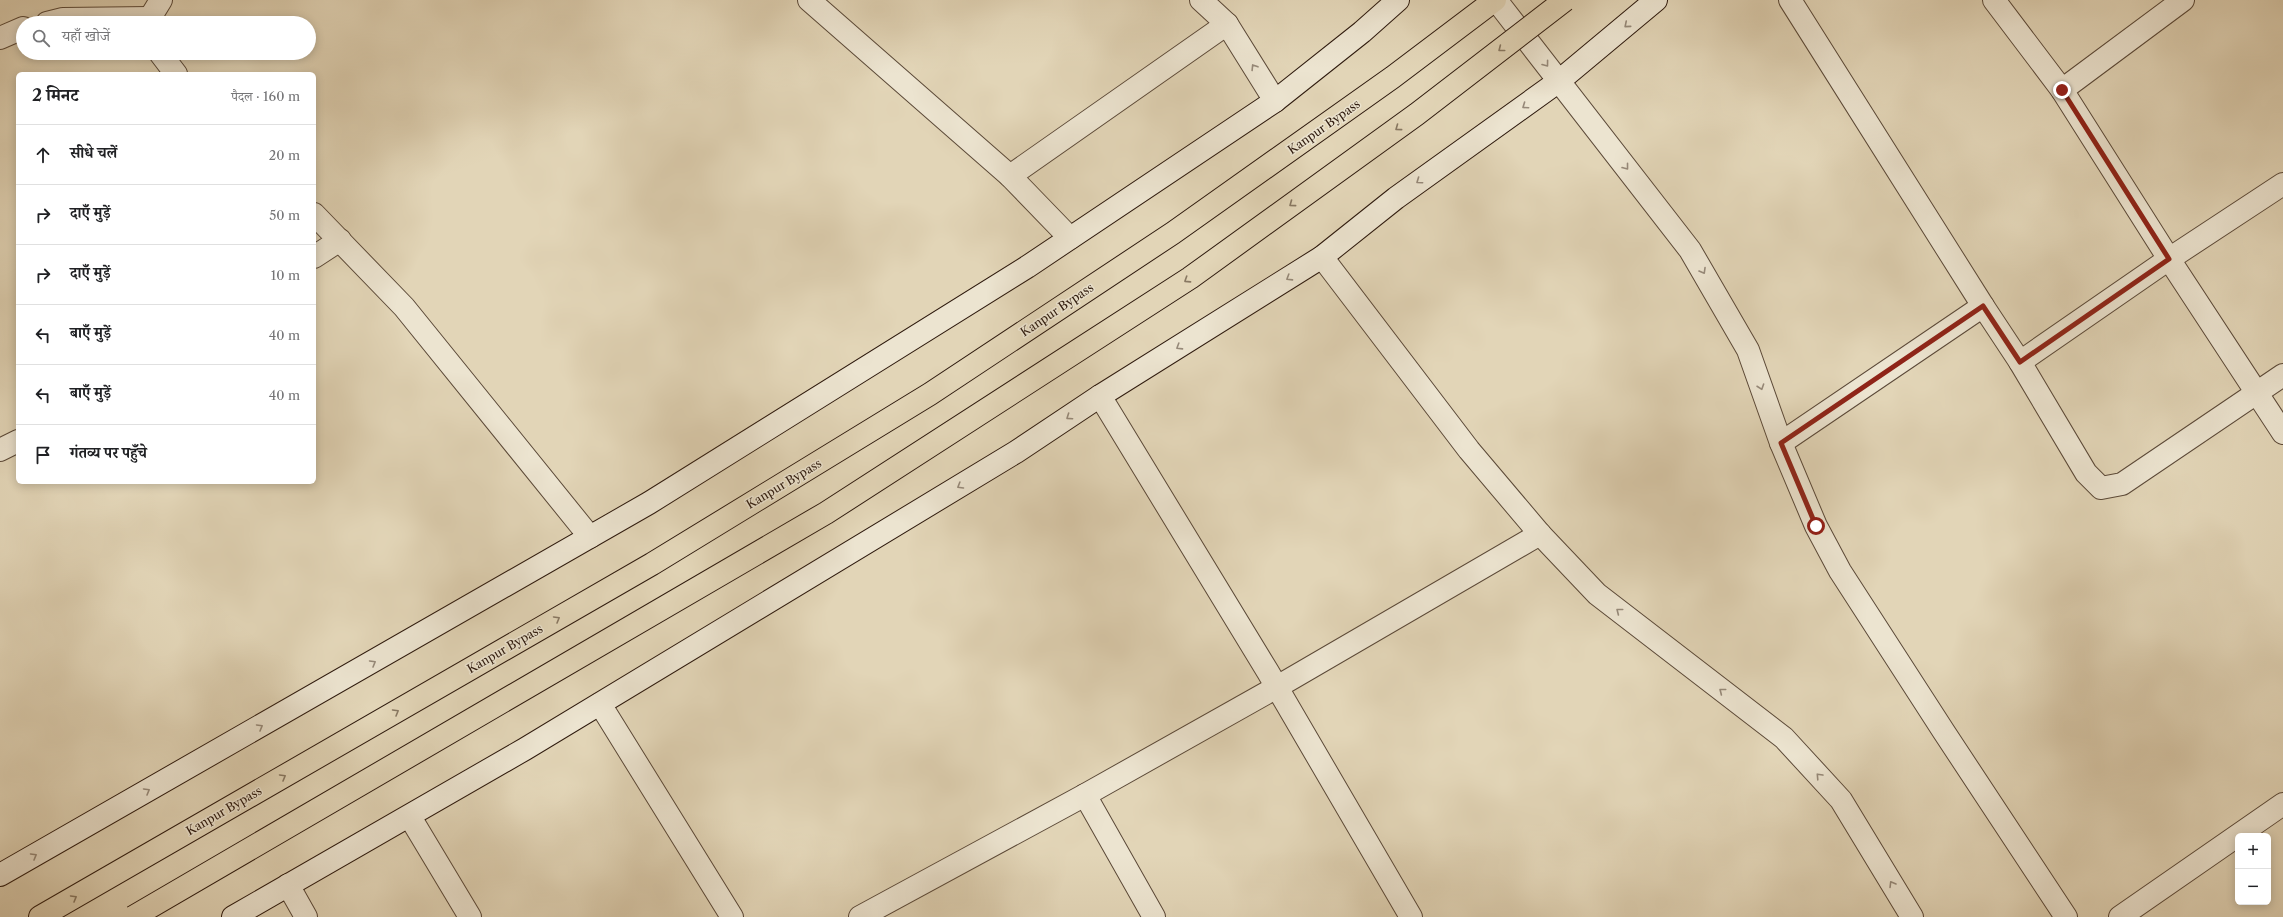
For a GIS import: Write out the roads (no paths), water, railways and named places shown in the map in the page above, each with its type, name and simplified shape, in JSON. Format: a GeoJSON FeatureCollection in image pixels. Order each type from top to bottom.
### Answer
{"type":"FeatureCollection","features":[{"type":"Feature","properties":{"kind":"highway","name":"Kanpur Bypass"},"geometry":{"type":"LineString","coordinates":[[40,917],[645,568],[930,394],[1174,233],[1393,77],[1496,0]]}},
{"type":"Feature","properties":{"kind":"highway"},"geometry":{"type":"LineString","coordinates":[[133,917],[826,513],[1190,278],[1417,114],[1565,0]]}},
{"type":"Feature","properties":{"kind":"street"},"geometry":{"type":"LineString","coordinates":[[809,0],[1010,176],[1070,238]]}},
{"type":"Feature","properties":{"kind":"street"},"geometry":{"type":"LineString","coordinates":[[1201,0],[1227,24],[1275,101]]}},
{"type":"Feature","properties":{"kind":"street"},"geometry":{"type":"LineString","coordinates":[[0,875],[649,503],[1070,238],[1275,101],[1362,32],[1398,0]]}},
{"type":"Feature","properties":{"kind":"street"},"geometry":{"type":"LineString","coordinates":[[1496,0],[1690,250],[1748,350],[1781,443],[1816,526],[1840,571],[2066,917]]}},
{"type":"Feature","properties":{"kind":"street"},"geometry":{"type":"LineString","coordinates":[[233,917],[410,817],[600,704],[1016,452],[1100,396],[1322,257],[1396,198],[1560,81],[1656,0]]}},
{"type":"Feature","properties":{"kind":"street"},"geometry":{"type":"LineString","coordinates":[[1790,0],[2020,362],[2086,474],[2101,488],[2122,484],[2283,375]]}},
{"type":"Feature","properties":{"kind":"street"},"geometry":{"type":"LineString","coordinates":[[1994,0],[2062,90],[2169,259],[2283,433]]}},
{"type":"Feature","properties":{"kind":"street"},"geometry":{"type":"LineString","coordinates":[[2062,90],[2183,0]]}},
{"type":"Feature","properties":{"kind":"street"},"geometry":{"type":"LineString","coordinates":[[118,16],[154,14]]}},
{"type":"Feature","properties":{"kind":"street"},"geometry":{"type":"LineString","coordinates":[[1010,176],[1227,24]]}},
{"type":"Feature","properties":{"kind":"street"},"geometry":{"type":"LineString","coordinates":[[0,38],[16,31]]}},
{"type":"Feature","properties":{"kind":"street"},"geometry":{"type":"LineString","coordinates":[[165,60],[174,72]]}},
{"type":"Feature","properties":{"kind":"street"},"geometry":{"type":"LineString","coordinates":[[2020,362],[2169,259],[2283,184]]}},
{"type":"Feature","properties":{"kind":"street"},"geometry":{"type":"LineString","coordinates":[[316,216],[404,307],[590,537]]}},
{"type":"Feature","properties":{"kind":"street"},"geometry":{"type":"LineString","coordinates":[[316,256],[340,240]]}},
{"type":"Feature","properties":{"kind":"street"},"geometry":{"type":"LineString","coordinates":[[1322,257],[1469,450],[1540,534],[1597,594],[1784,738],[1841,800],[1912,917]]}},
{"type":"Feature","properties":{"kind":"street"},"geometry":{"type":"LineString","coordinates":[[1781,443],[1983,306]]}},
{"type":"Feature","properties":{"kind":"street"},"geometry":{"type":"LineString","coordinates":[[1100,396],[1277,687],[1411,917]]}},
{"type":"Feature","properties":{"kind":"street"},"geometry":{"type":"LineString","coordinates":[[0,450],[16,442]]}},
{"type":"Feature","properties":{"kind":"street"},"geometry":{"type":"LineString","coordinates":[[860,917],[1085,795],[1277,687],[1540,534]]}},
{"type":"Feature","properties":{"kind":"street"},"geometry":{"type":"LineString","coordinates":[[600,704],[732,917]]}},
{"type":"Feature","properties":{"kind":"street"},"geometry":{"type":"LineString","coordinates":[[1085,795],[1154,917]]}},
{"type":"Feature","properties":{"kind":"street"},"geometry":{"type":"LineString","coordinates":[[2120,917],[2283,804]]}},
{"type":"Feature","properties":{"kind":"street"},"geometry":{"type":"LineString","coordinates":[[410,817],[470,917]]}},
{"type":"Feature","properties":{"kind":"street"},"geometry":{"type":"LineString","coordinates":[[288,885],[306,917]]}}]}
